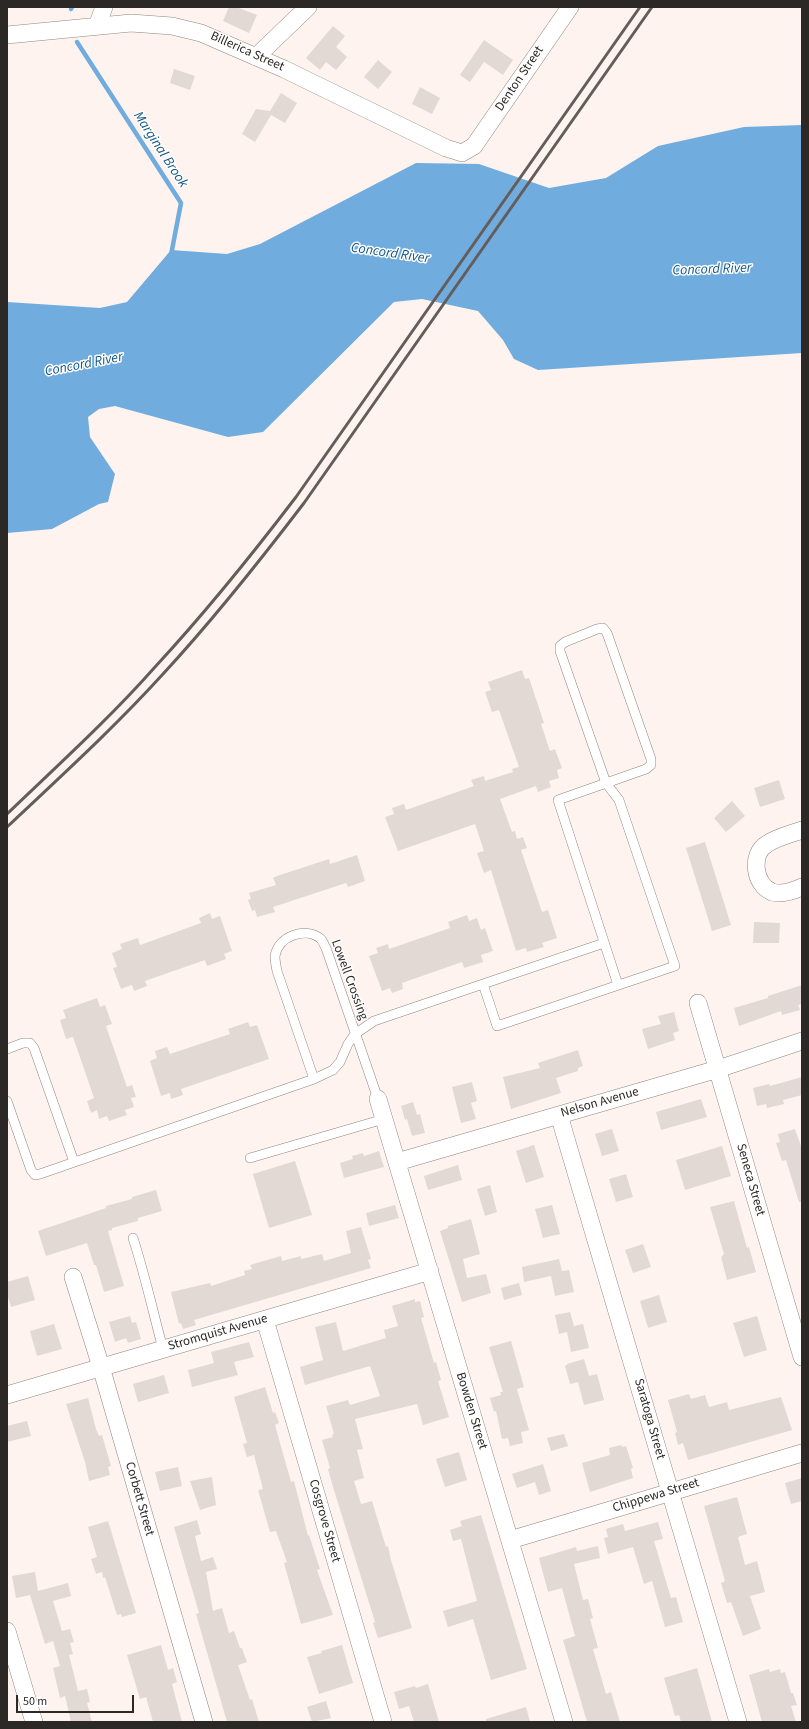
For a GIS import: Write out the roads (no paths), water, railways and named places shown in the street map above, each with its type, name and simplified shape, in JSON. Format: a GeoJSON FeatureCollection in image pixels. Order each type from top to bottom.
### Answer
{"type":"FeatureCollection","features":[{"type":"Feature","properties":{"kind":"street"},"geometry":{"type":"LineString","coordinates":[[97,26],[104,7]]}},
{"type":"Feature","properties":{"kind":"street"},"geometry":{"type":"LineString","coordinates":[[256,57],[308,7]]}},
{"type":"Feature","properties":{"kind":"street","name":"Denton Street"},"geometry":{"type":"LineString","coordinates":[[468,150],[474,146],[570,7]]}},
{"type":"Feature","properties":{"kind":"street","name":"Billerica Street"},"geometry":{"type":"LineString","coordinates":[[7,35],[131,23],[172,26],[201,32],[446,148],[462,153],[468,150]]}},
{"type":"Feature","properties":{"kind":"street"},"geometry":{"type":"LineString","coordinates":[[802,830],[766,844],[756,856],[755,869],[765,888],[773,892],[789,892],[802,887]]}},
{"type":"Feature","properties":{"kind":"street","name":"Seneca Street"},"geometry":{"type":"LineString","coordinates":[[698,1003],[802,1357]]}},
{"type":"Feature","properties":{"kind":"street","name":"Nelson Avenue"},"geometry":{"type":"LineString","coordinates":[[397,1162],[718,1069],[802,1041]]}},
{"type":"Feature","properties":{"kind":"street","name":"Bowden Street"},"geometry":{"type":"LineString","coordinates":[[378,1099],[564,1722]]}},
{"type":"Feature","properties":{"kind":"street","name":"Saratoga Street"},"geometry":{"type":"LineString","coordinates":[[559,1115],[738,1722]]}},
{"type":"Feature","properties":{"kind":"street","name":"Stromquist Avenue"},"geometry":{"type":"LineString","coordinates":[[7,1395],[430,1271]]}},
{"type":"Feature","properties":{"kind":"street","name":"Corbett Street"},"geometry":{"type":"LineString","coordinates":[[73,1277],[101,1367],[204,1722]]}},
{"type":"Feature","properties":{"kind":"street","name":"Cosgrove Street"},"geometry":{"type":"LineString","coordinates":[[265,1320],[384,1722]]}},
{"type":"Feature","properties":{"kind":"street","name":"Chippewa Street"},"geometry":{"type":"LineString","coordinates":[[510,1540],[802,1453]]}},
{"type":"Feature","properties":{"kind":"street"},"geometry":{"type":"LineString","coordinates":[[7,1631],[34,1722]]}},
{"type":"Feature","properties":{"kind":"lane"},"geometry":{"type":"LineString","coordinates":[[483,984],[497,1026],[675,966],[618,800],[606,783],[560,651],[560,646],[565,642],[597,628],[602,628],[607,633],[651,758],[651,765],[646,769],[606,783],[558,800],[618,985]]}},
{"type":"Feature","properties":{"kind":"lane","name":"Lowell Crossing"},"geometry":{"type":"LineString","coordinates":[[304,933],[313,935],[321,940],[329,956],[355,1034],[340,1062],[333,1070],[314,1079],[277,971],[275,955],[279,946],[285,940],[294,934],[304,933]]}},
{"type":"Feature","properties":{"kind":"lane"},"geometry":{"type":"LineString","coordinates":[[378,1099],[355,1034],[374,1021],[604,943]]}},
{"type":"Feature","properties":{"kind":"lane"},"geometry":{"type":"LineString","coordinates":[[7,1049],[23,1043],[30,1043],[34,1048],[74,1162]]}},
{"type":"Feature","properties":{"kind":"lane"},"geometry":{"type":"LineString","coordinates":[[7,1101],[31,1170],[35,1174],[74,1162],[314,1079]]}},
{"type":"Feature","properties":{"kind":"lane"},"geometry":{"type":"LineString","coordinates":[[250,1158],[384,1119]]}},
{"type":"Feature","properties":{"kind":"lane"},"geometry":{"type":"LineString","coordinates":[[133,1238],[147,1282],[148,1296],[163,1349]]}},
{"type":"Feature","properties":{"kind":"water","name":"Concord River"},"geometry":{"type":"Polygon","coordinates":[[[802,125],[802,353],[538,370],[514,359],[503,340],[478,311],[422,299],[394,302],[263,432],[228,437],[115,406],[99,409],[88,417],[90,437],[115,474],[108,502],[99,504],[52,529],[7,533],[7,302],[100,308],[127,302],[171,250],[227,254],[260,244],[416,163],[479,164],[549,188],[606,178],[658,146],[744,127],[802,125]]]}},
{"type":"Feature","properties":{"kind":"waterway","name":"Marginal Brook"},"geometry":{"type":"LineString","coordinates":[[77,42],[181,203],[171,255]]}},
{"type":"Feature","properties":{"kind":"railway"},"geometry":{"type":"LineString","coordinates":[[7,814],[120,705],[174,647],[262,541],[296,497],[640,7]]}},
{"type":"Feature","properties":{"kind":"railway"},"geometry":{"type":"LineString","coordinates":[[7,827],[125,714],[182,654],[270,547],[304,503],[652,7]]}}]}
